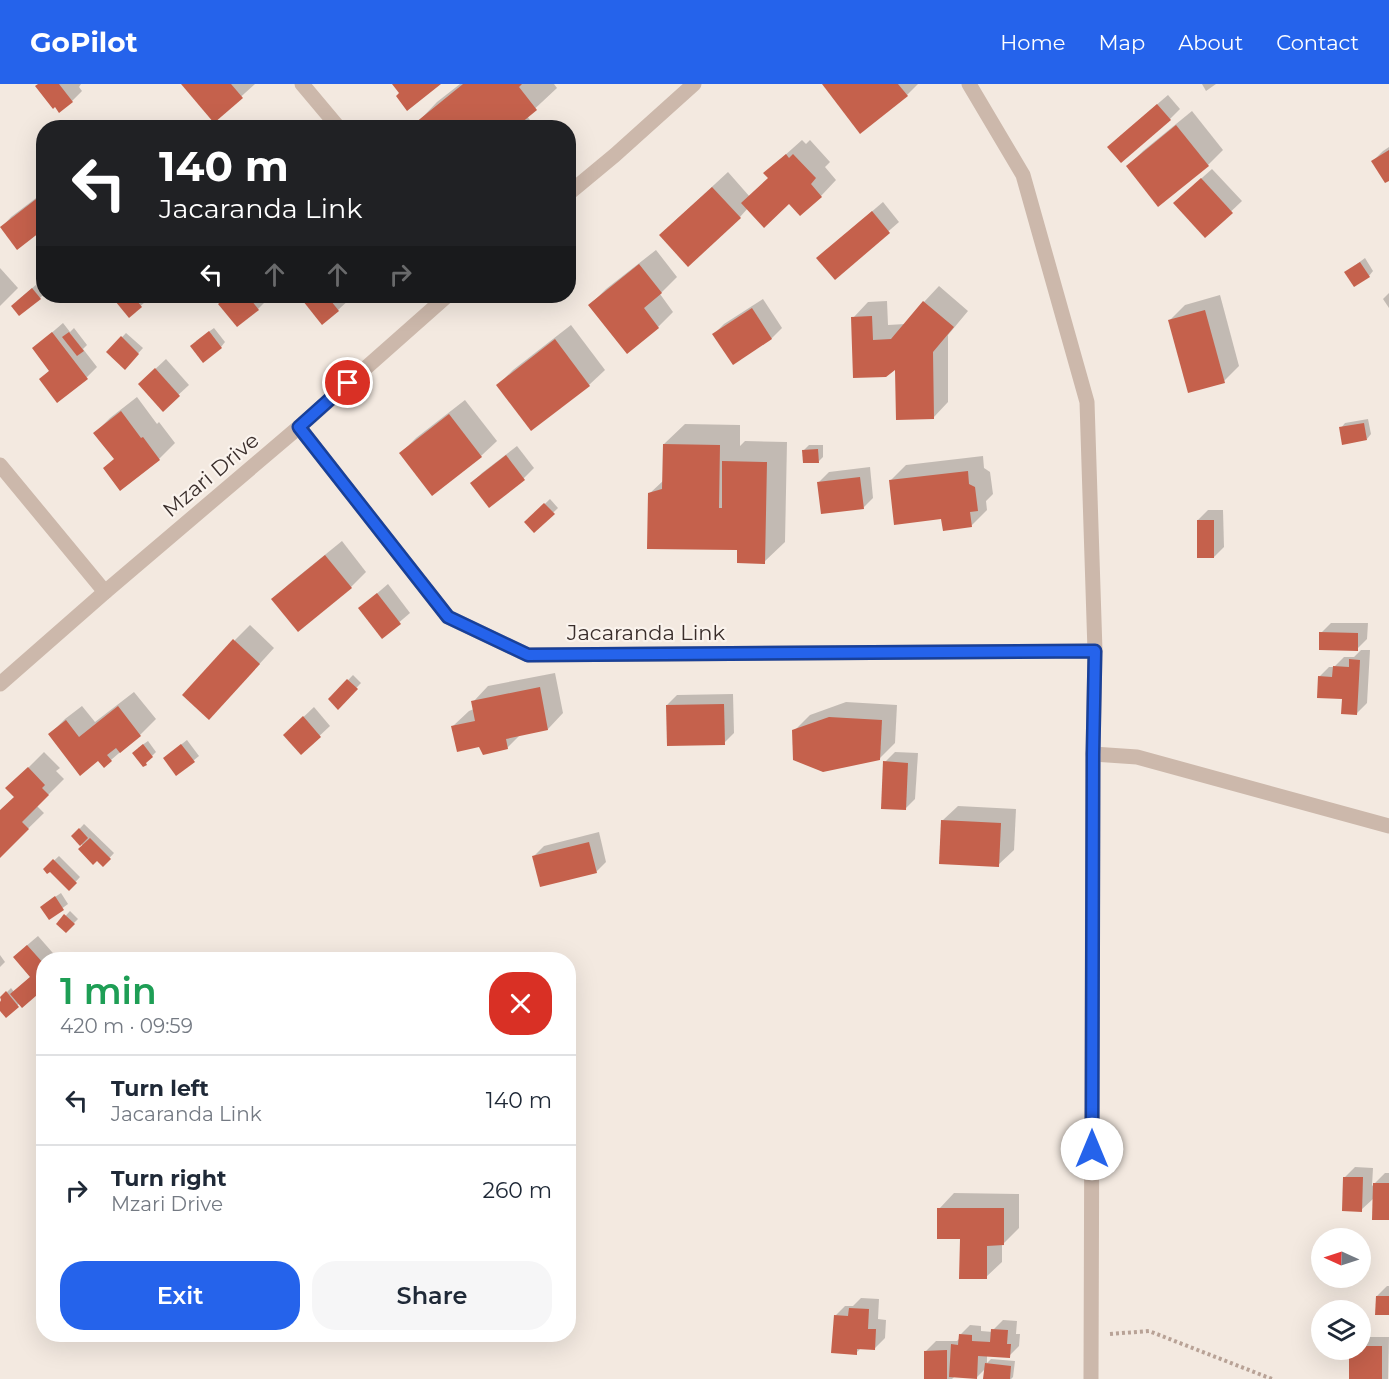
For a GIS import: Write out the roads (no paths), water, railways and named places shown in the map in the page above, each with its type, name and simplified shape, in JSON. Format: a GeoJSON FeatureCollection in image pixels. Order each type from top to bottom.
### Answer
{"type":"FeatureCollection","features":[{"type":"Feature","properties":{"kind":"street"},"geometry":{"type":"LineString","coordinates":[[302,84],[332,120]]}},
{"type":"Feature","properties":{"kind":"street"},"geometry":{"type":"LineString","coordinates":[[576,187],[694,84]]}},
{"type":"Feature","properties":{"kind":"street"},"geometry":{"type":"LineString","coordinates":[[969,84],[1023,175],[1087,402],[1095,651],[1091,1379]]}},
{"type":"Feature","properties":{"kind":"street","name":"Mzari Drive"},"geometry":{"type":"LineString","coordinates":[[0,684],[299,427],[439,303]]}},
{"type":"Feature","properties":{"kind":"street","name":"Jacaranda Link"},"geometry":{"type":"LineString","coordinates":[[299,427],[448,617],[528,655],[1095,651]]}},
{"type":"Feature","properties":{"kind":"street"},"geometry":{"type":"LineString","coordinates":[[0,465],[105,592]]}},
{"type":"Feature","properties":{"kind":"street"},"geometry":{"type":"LineString","coordinates":[[1093,754],[1137,757],[1389,826]]}}]}
